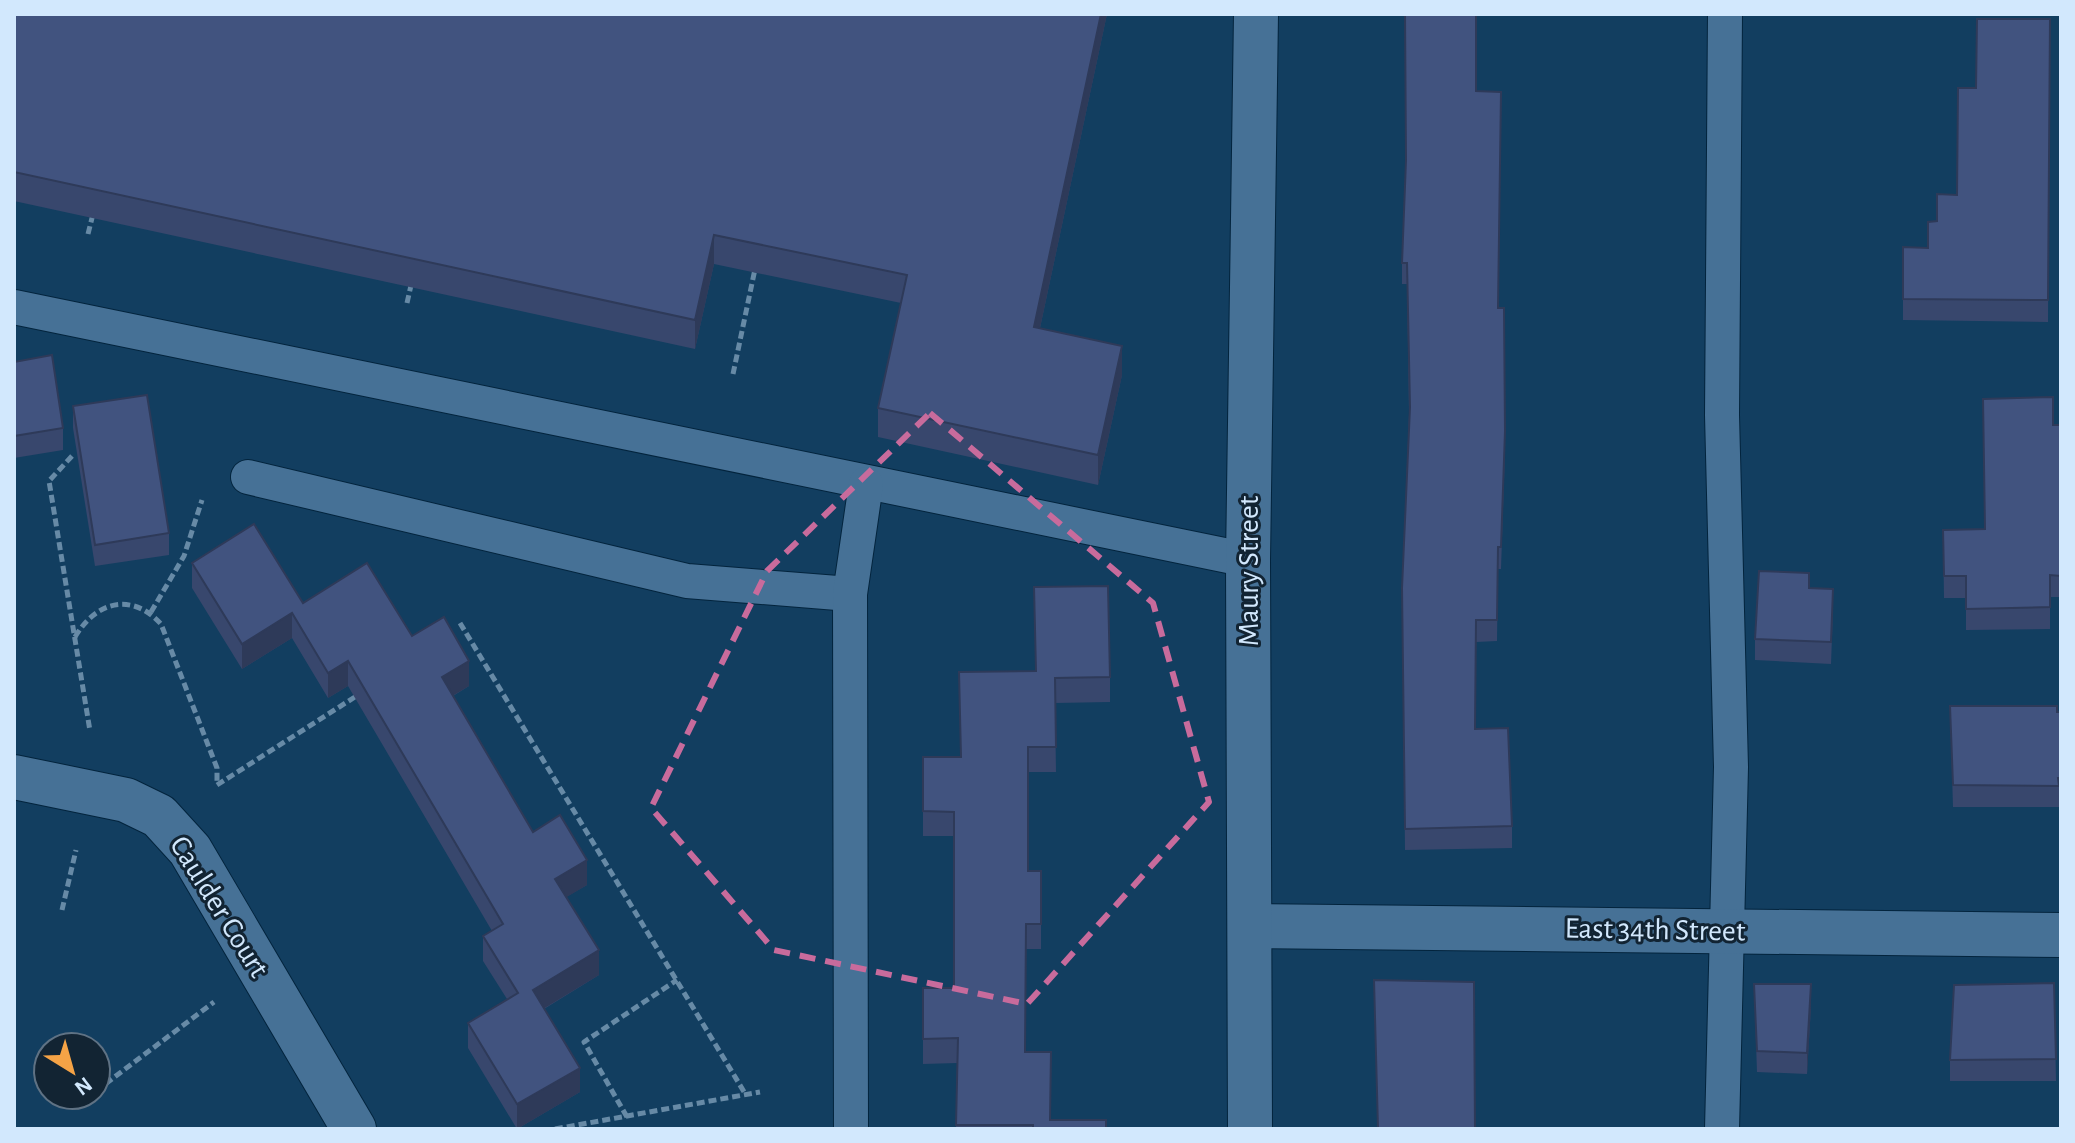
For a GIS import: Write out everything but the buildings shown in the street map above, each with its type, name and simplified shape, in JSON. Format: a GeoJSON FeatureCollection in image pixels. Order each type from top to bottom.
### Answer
{"type":"FeatureCollection","features":[{"type":"Feature","properties":{"kind":"street","name":"Maury Street"},"geometry":{"type":"LineString","coordinates":[[1250,1129],[1248,560],[1256,14]]}},
{"type":"Feature","properties":{"kind":"street","name":"Caulder Court"},"geometry":{"type":"LineString","coordinates":[[14,777],[126,800],[159,816],[190,850],[354,1129]]}},
{"type":"Feature","properties":{"kind":"street","name":"East 34th Street"},"geometry":{"type":"LineString","coordinates":[[1250,926],[2061,935]]}},
{"type":"Feature","properties":{"kind":"lane"},"geometry":{"type":"LineString","coordinates":[[1722,1129],[1731,767],[1722,415],[1725,14]]}},
{"type":"Feature","properties":{"kind":"lane"},"geometry":{"type":"LineString","coordinates":[[14,307],[1248,560]]}},
{"type":"Feature","properties":{"kind":"lane"},"geometry":{"type":"LineString","coordinates":[[248,477],[687,581],[850,594]]}},
{"type":"Feature","properties":{"kind":"lane"},"geometry":{"type":"LineString","coordinates":[[851,1129],[850,594],[866,484]]}},
{"type":"Feature","properties":{"kind":"path"},"geometry":{"type":"LineString","coordinates":[[88,234],[95,205]]}},
{"type":"Feature","properties":{"kind":"path"},"geometry":{"type":"LineString","coordinates":[[733,374],[758,254]]}},
{"type":"Feature","properties":{"kind":"path"},"geometry":{"type":"LineString","coordinates":[[407,303],[414,272]]}},
{"type":"Feature","properties":{"kind":"path"},"geometry":{"type":"LineString","coordinates":[[72,456],[49,481],[90,731]]}},
{"type":"Feature","properties":{"kind":"path"},"geometry":{"type":"LineString","coordinates":[[151,612],[184,556],[205,491]]}},
{"type":"Feature","properties":{"kind":"path"},"geometry":{"type":"LineString","coordinates":[[75,637],[105,606],[132,603],[151,612],[161,624],[211,753],[217,785],[353,700],[362,690]]}},
{"type":"Feature","properties":{"kind":"path"},"geometry":{"type":"LineString","coordinates":[[460,623],[746,1095]]}},
{"type":"Feature","properties":{"kind":"path"},"geometry":{"type":"LineString","coordinates":[[62,910],[76,850]]}},
{"type":"Feature","properties":{"kind":"path"},"geometry":{"type":"LineString","coordinates":[[627,1117],[584,1042],[677,980]]}},
{"type":"Feature","properties":{"kind":"path"},"geometry":{"type":"LineString","coordinates":[[112,1079],[214,1002]]}},
{"type":"Feature","properties":{"kind":"path"},"geometry":{"type":"LineString","coordinates":[[555,1129],[760,1092]]}},
{"type":"Feature","properties":{"kind":"highlighted area"},"geometry":{"type":"Polygon","coordinates":[[[930,413],[1153,603],[1209,802],[1027,1004],[774,950],[651,808],[767,571],[930,413]]]}}]}
